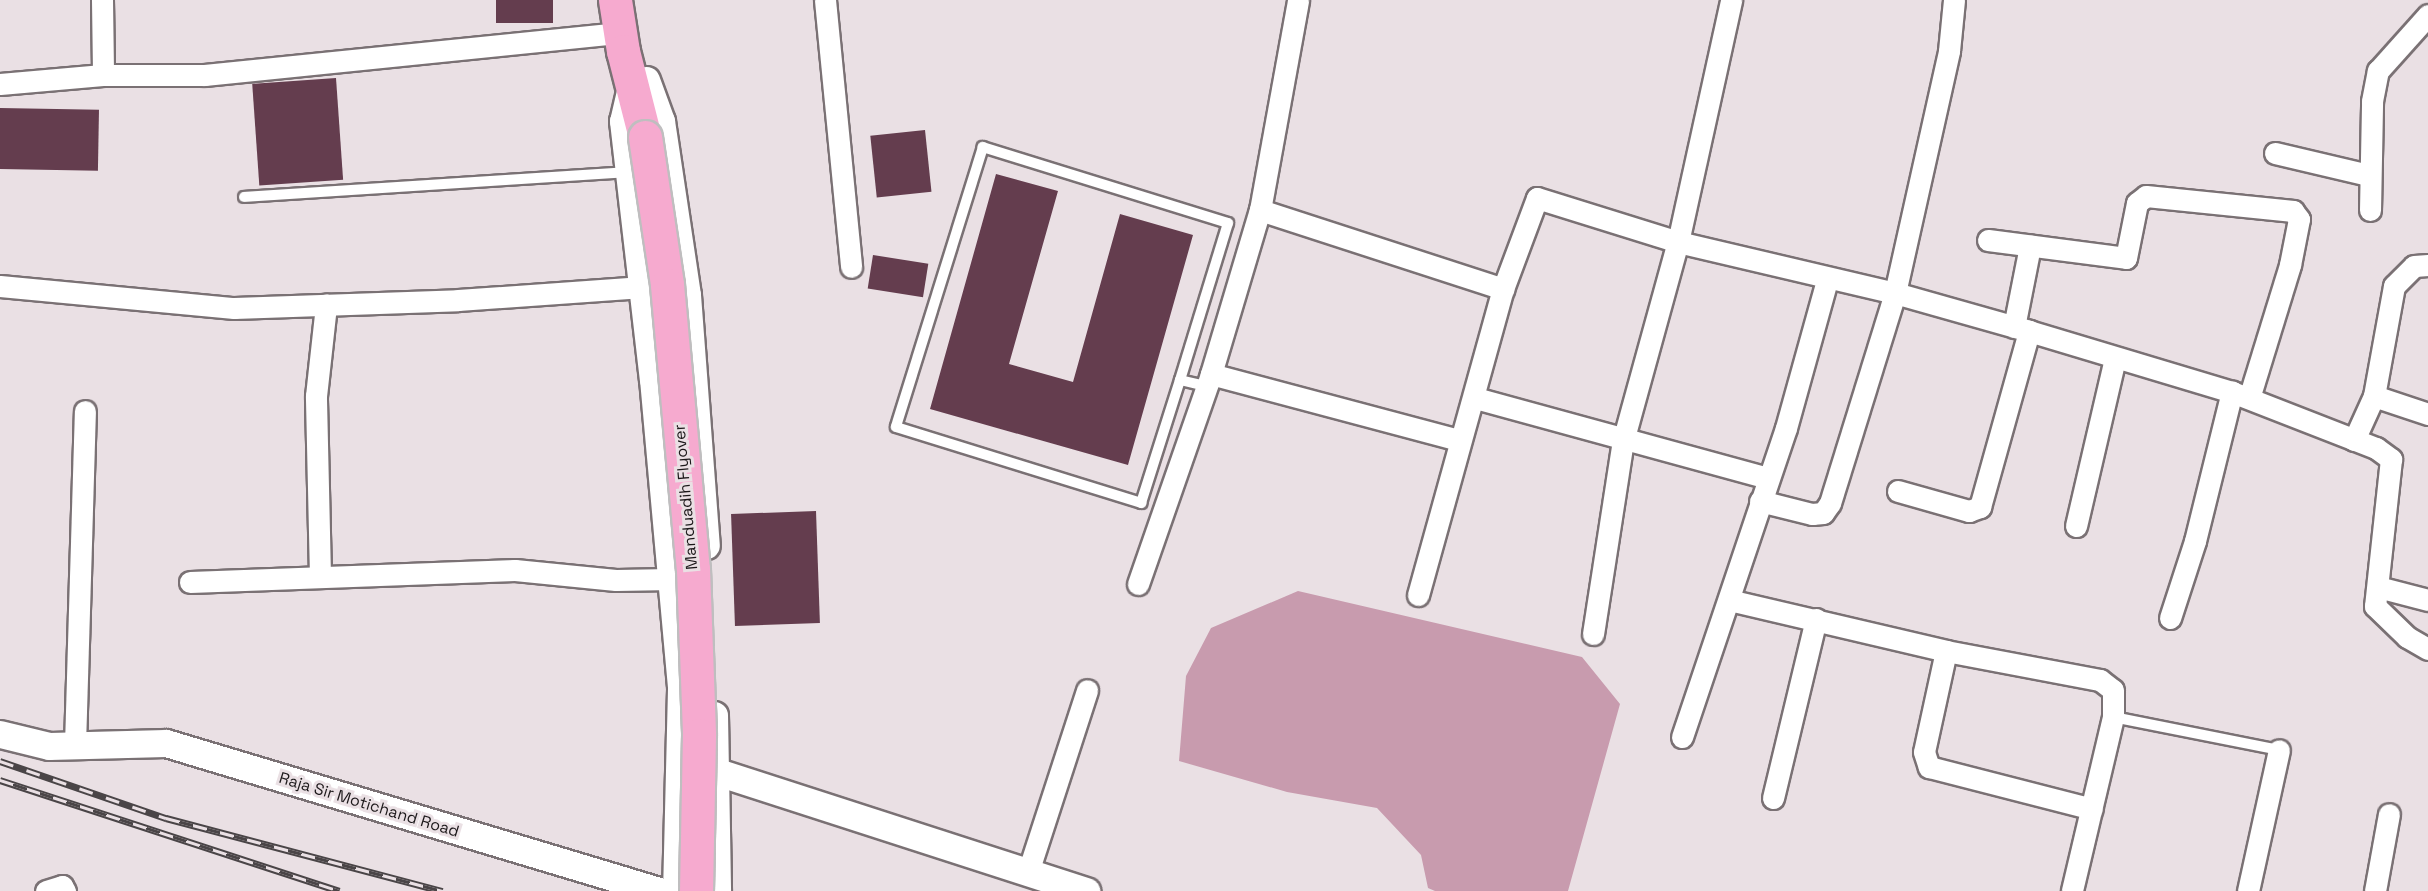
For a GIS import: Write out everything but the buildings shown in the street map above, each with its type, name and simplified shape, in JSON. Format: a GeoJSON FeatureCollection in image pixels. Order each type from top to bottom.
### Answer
{"type":"FeatureCollection","features":[{"type":"Feature","properties":{"kind":"main road"},"geometry":{"type":"LineString","coordinates":[[615,0],[619,33],[640,103]]}},
{"type":"Feature","properties":{"kind":"main road"},"geometry":{"type":"LineString","coordinates":[[635,0],[640,103]]}},
{"type":"Feature","properties":{"kind":"main road","name":"Manduadih Flyover"},"geometry":{"type":"LineString","coordinates":[[640,103],[667,285],[693,568],[699,735],[696,891]]}},
{"type":"Feature","properties":{"kind":"street"},"geometry":{"type":"LineString","coordinates":[[102,0],[103,75]]}},
{"type":"Feature","properties":{"kind":"street"},"geometry":{"type":"LineString","coordinates":[[825,0],[851,267]]}},
{"type":"Feature","properties":{"kind":"street"},"geometry":{"type":"LineString","coordinates":[[1138,584],[1209,380],[1260,210],[1298,0]]}},
{"type":"Feature","properties":{"kind":"street"},"geometry":{"type":"LineString","coordinates":[[1593,634],[1623,441],[1678,242],[1731,0]]}},
{"type":"Feature","properties":{"kind":"street"},"geometry":{"type":"LineString","coordinates":[[1760,501],[1812,514],[1823,513],[1830,503],[1895,293],[1949,51],[1954,0]]}},
{"type":"Feature","properties":{"kind":"street"},"geometry":{"type":"LineString","coordinates":[[2370,210],[2368,175],[2378,71],[2390,53],[2426,24]]}},
{"type":"Feature","properties":{"kind":"street"},"geometry":{"type":"LineString","coordinates":[[0,84],[103,75],[205,75],[619,33]]}},
{"type":"Feature","properties":{"kind":"street"},"geometry":{"type":"LineString","coordinates":[[676,891],[681,689],[643,287],[623,121],[640,103],[661,121],[690,319],[700,425],[716,770],[717,891]]}},
{"type":"Feature","properties":{"kind":"street"},"geometry":{"type":"LineString","coordinates":[[2275,153],[2368,175]]}},
{"type":"Feature","properties":{"kind":"street"},"geometry":{"type":"LineString","coordinates":[[1988,240],[2126,258],[2138,202],[2146,196],[2293,211],[2299,219],[2290,265],[2240,395],[2170,618]]}},
{"type":"Feature","properties":{"kind":"street"},"geometry":{"type":"LineString","coordinates":[[1418,595],[1459,440],[1475,398],[1503,289],[1537,198],[1678,242],[1827,280],[1895,293],[2022,329],[2240,395],[2354,440],[2391,459],[2375,606],[2407,638],[2428,649]]}},
{"type":"Feature","properties":{"kind":"street"},"geometry":{"type":"LineString","coordinates":[[1260,210],[1503,289]]}},
{"type":"Feature","properties":{"kind":"street"},"geometry":{"type":"LineString","coordinates":[[1898,491],[1969,511],[1980,507],[2022,329],[2030,246]]}},
{"type":"Feature","properties":{"kind":"street"},"geometry":{"type":"LineString","coordinates":[[2354,440],[2374,396],[2394,286],[2414,266],[2428,265]]}},
{"type":"Feature","properties":{"kind":"street"},"geometry":{"type":"LineString","coordinates":[[1682,737],[1730,600],[1827,280]]}},
{"type":"Feature","properties":{"kind":"street"},"geometry":{"type":"LineString","coordinates":[[0,286],[234,308],[643,287]]}},
{"type":"Feature","properties":{"kind":"street"},"geometry":{"type":"LineString","coordinates":[[320,576],[316,396],[326,305]]}},
{"type":"Feature","properties":{"kind":"street"},"geometry":{"type":"LineString","coordinates":[[2076,526],[2115,359]]}},
{"type":"Feature","properties":{"kind":"street"},"geometry":{"type":"LineString","coordinates":[[1209,380],[1459,440]]}},
{"type":"Feature","properties":{"kind":"street"},"geometry":{"type":"LineString","coordinates":[[2374,396],[2428,414]]}},
{"type":"Feature","properties":{"kind":"street"},"geometry":{"type":"LineString","coordinates":[[1475,398],[1623,441],[1768,478]]}},
{"type":"Feature","properties":{"kind":"street"},"geometry":{"type":"LineString","coordinates":[[75,745],[86,411]]}},
{"type":"Feature","properties":{"kind":"street"},"geometry":{"type":"LineString","coordinates":[[190,582],[515,570],[616,580],[672,579]]}},
{"type":"Feature","properties":{"kind":"street"},"geometry":{"type":"LineString","coordinates":[[2378,587],[2428,600]]}},
{"type":"Feature","properties":{"kind":"street"},"geometry":{"type":"LineString","coordinates":[[1730,600],[1946,651],[2100,680],[2113,690],[2113,717],[2072,891]]}},
{"type":"Feature","properties":{"kind":"street"},"geometry":{"type":"LineString","coordinates":[[1773,798],[1816,619]]}},
{"type":"Feature","properties":{"kind":"street"},"geometry":{"type":"LineString","coordinates":[[1946,651],[1924,752],[1929,767],[2092,809]]}},
{"type":"Feature","properties":{"kind":"street"},"geometry":{"type":"LineString","coordinates":[[1029,869],[1087,690]]}},
{"type":"Feature","properties":{"kind":"street","name":"Raja Sir Motichand Road"},"geometry":{"type":"LineString","coordinates":[[0,734],[49,746],[166,743],[659,891]]}},
{"type":"Feature","properties":{"kind":"street"},"geometry":{"type":"LineString","coordinates":[[2248,891],[2279,750]]}},
{"type":"Feature","properties":{"kind":"street"},"geometry":{"type":"LineString","coordinates":[[679,762],[716,770],[1029,869],[1086,891]]}},
{"type":"Feature","properties":{"kind":"street"},"geometry":{"type":"LineString","coordinates":[[2374,891],[2389,814]]}},
{"type":"Feature","properties":{"kind":"lane"},"geometry":{"type":"LineString","coordinates":[[983,147],[1228,223],[1180,380],[1141,503],[896,427],[983,147]]}},
{"type":"Feature","properties":{"kind":"lane"},"geometry":{"type":"LineString","coordinates":[[244,197],[628,172]]}},
{"type":"Feature","properties":{"kind":"lane"},"geometry":{"type":"LineString","coordinates":[[1180,380],[1209,380]]}},
{"type":"Feature","properties":{"kind":"lane"},"geometry":{"type":"LineString","coordinates":[[2113,717],[2279,750]]}},
{"type":"Feature","properties":{"kind":"shaded area"},"geometry":{"type":"Polygon","coordinates":[[[1298,591],[1582,657],[1620,704],[1568,891],[1435,891],[1428,888],[1421,855],[1377,808],[1287,792],[1179,761],[1186,676],[1211,628],[1298,591]]]}},
{"type":"Feature","properties":{"kind":"railway"},"geometry":{"type":"LineString","coordinates":[[0,761],[166,818],[443,891]]}},
{"type":"Feature","properties":{"kind":"railway"},"geometry":{"type":"LineString","coordinates":[[0,780],[339,891]]}}]}
